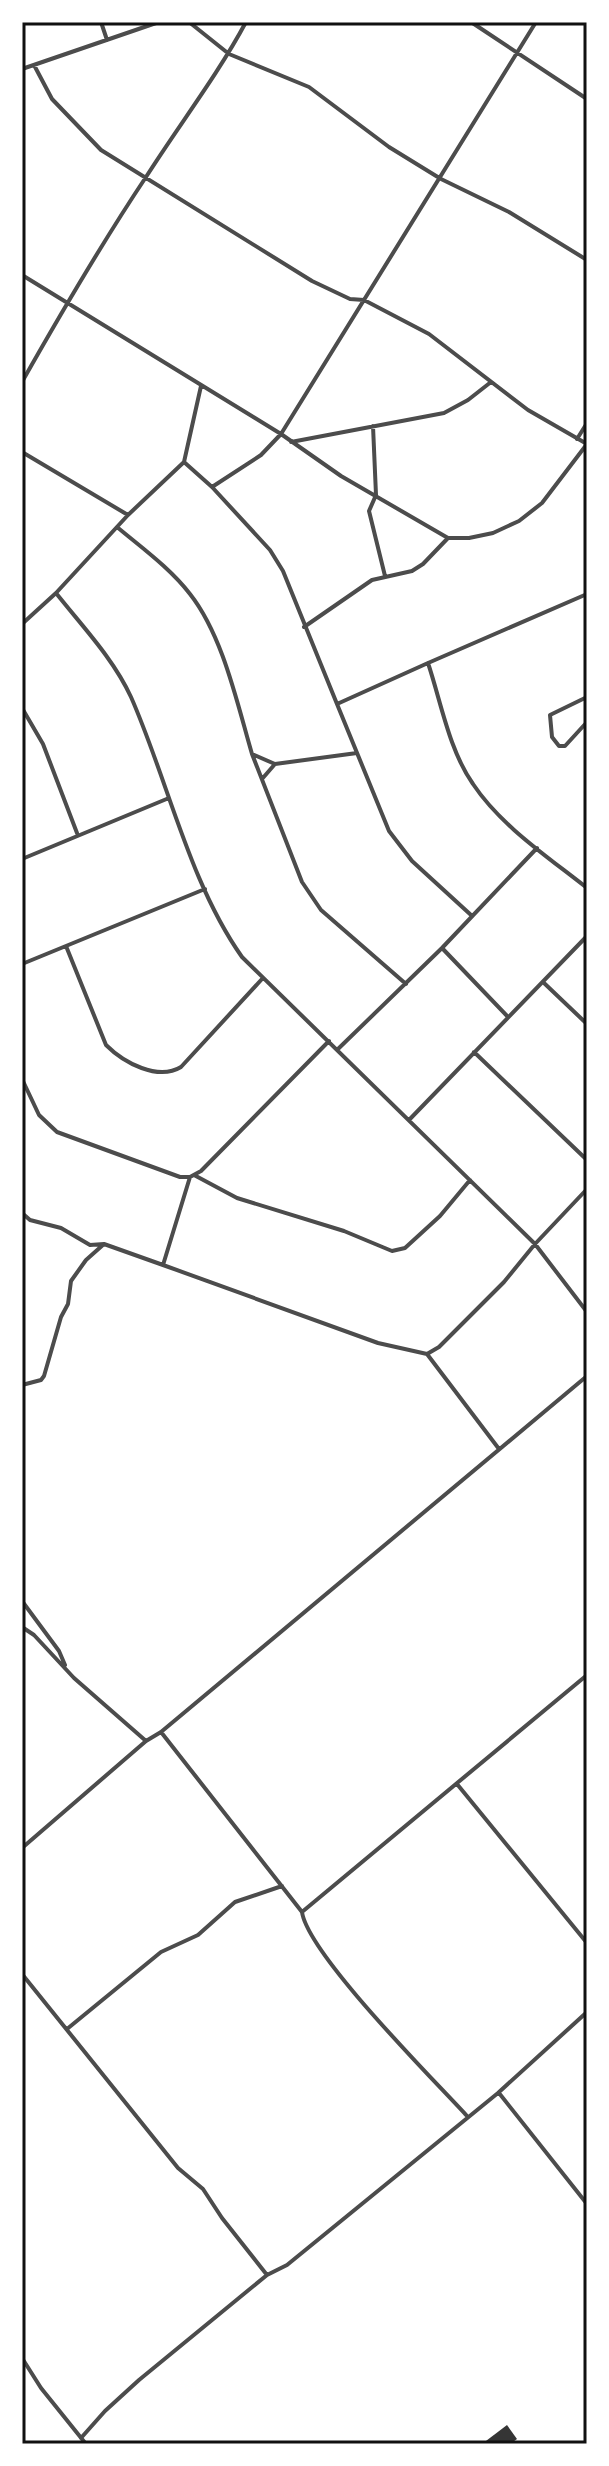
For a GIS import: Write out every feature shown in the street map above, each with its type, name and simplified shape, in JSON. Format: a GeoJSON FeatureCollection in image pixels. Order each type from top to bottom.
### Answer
{"type":"FeatureCollection","features":[{"type":"Feature","properties":{"kind":"street"},"geometry":{"type":"LineString","coordinates":[[101,22],[107,40]]}},
{"type":"Feature","properties":{"kind":"street"},"geometry":{"type":"LineString","coordinates":[[22,69],[159,22]]}},
{"type":"Feature","properties":{"kind":"street"},"geometry":{"type":"LineString","coordinates":[[189,22],[229,54],[309,87],[375,137],[441,179],[509,212],[587,260]]}},
{"type":"Feature","properties":{"kind":"street"},"geometry":{"type":"LineString","coordinates":[[22,382],[67,302],[144,179],[229,54],[246,22]]}},
{"type":"Feature","properties":{"kind":"street"},"geometry":{"type":"LineString","coordinates":[[471,22],[587,99]]}},
{"type":"Feature","properties":{"kind":"street"},"geometry":{"type":"LineString","coordinates":[[212,487],[261,455],[281,434],[536,22]]}},
{"type":"Feature","properties":{"kind":"street"},"geometry":{"type":"LineString","coordinates":[[22,275],[281,434],[341,476],[448,538],[493,533],[519,521],[542,503],[587,444],[549,424],[429,334],[364,300],[350,299],[312,281],[101,150],[52,99],[34,65]]}},
{"type":"Feature","properties":{"kind":"street"},"geometry":{"type":"LineString","coordinates":[[291,442],[444,413],[491,382]]}},
{"type":"Feature","properties":{"kind":"street"},"geometry":{"type":"LineString","coordinates":[[22,624],[184,462],[201,385]]}},
{"type":"Feature","properties":{"kind":"street"},"geometry":{"type":"LineString","coordinates":[[577,439],[587,423]]}},
{"type":"Feature","properties":{"kind":"street"},"geometry":{"type":"LineString","coordinates":[[373,426],[376,495],[369,511],[385,576]]}},
{"type":"Feature","properties":{"kind":"street"},"geometry":{"type":"LineString","coordinates":[[22,452],[128,515]]}},
{"type":"Feature","properties":{"kind":"street"},"geometry":{"type":"LineString","coordinates":[[184,462],[212,487],[270,550],[283,571],[389,831],[400,848],[471,915]]}},
{"type":"Feature","properties":{"kind":"street"},"geometry":{"type":"LineString","coordinates":[[117,527],[190,594],[208,622],[252,754],[310,897],[406,984]]}},
{"type":"Feature","properties":{"kind":"street"},"geometry":{"type":"LineString","coordinates":[[304,627],[356,590],[385,576],[412,571],[448,538]]}},
{"type":"Feature","properties":{"kind":"street"},"geometry":{"type":"LineString","coordinates":[[56,593],[114,666],[130,697],[225,933],[262,979],[338,1049],[535,1244],[587,1312]]}},
{"type":"Feature","properties":{"kind":"street"},"geometry":{"type":"LineString","coordinates":[[337,704],[587,594]]}},
{"type":"Feature","properties":{"kind":"street"},"geometry":{"type":"LineString","coordinates":[[428,663],[459,758],[472,783],[485,801],[587,888]]}},
{"type":"Feature","properties":{"kind":"street"},"geometry":{"type":"LineString","coordinates":[[587,697],[550,715],[555,743],[565,746],[587,722]]}},
{"type":"Feature","properties":{"kind":"street"},"geometry":{"type":"LineString","coordinates":[[22,708],[43,744],[77,834]]}},
{"type":"Feature","properties":{"kind":"street"},"geometry":{"type":"LineString","coordinates":[[252,754],[275,764],[357,753]]}},
{"type":"Feature","properties":{"kind":"street"},"geometry":{"type":"LineString","coordinates":[[262,779],[275,764]]}},
{"type":"Feature","properties":{"kind":"street"},"geometry":{"type":"LineString","coordinates":[[22,859],[169,798]]}},
{"type":"Feature","properties":{"kind":"street"},"geometry":{"type":"LineString","coordinates":[[338,1049],[442,948],[537,848]]}},
{"type":"Feature","properties":{"kind":"street"},"geometry":{"type":"LineString","coordinates":[[22,964],[205,889]]}},
{"type":"Feature","properties":{"kind":"street"},"geometry":{"type":"LineString","coordinates":[[409,1120],[587,936]]}},
{"type":"Feature","properties":{"kind":"street"},"geometry":{"type":"LineString","coordinates":[[66,946],[106,1045],[115,1054],[165,1074],[181,1067],[262,979]]}},
{"type":"Feature","properties":{"kind":"street"},"geometry":{"type":"LineString","coordinates":[[442,948],[508,1017]]}},
{"type":"Feature","properties":{"kind":"street"},"geometry":{"type":"LineString","coordinates":[[544,983],[587,1024]]}},
{"type":"Feature","properties":{"kind":"street"},"geometry":{"type":"LineString","coordinates":[[163,1265],[192,1176],[329,1041]]}},
{"type":"Feature","properties":{"kind":"street"},"geometry":{"type":"LineString","coordinates":[[474,1052],[587,1160]]}},
{"type":"Feature","properties":{"kind":"street"},"geometry":{"type":"LineString","coordinates":[[22,1079],[39,1115],[57,1132],[180,1177],[192,1176],[237,1198],[344,1231],[392,1251],[405,1248],[440,1216],[470,1180]]}},
{"type":"Feature","properties":{"kind":"street"},"geometry":{"type":"LineString","coordinates":[[427,1354],[439,1347],[504,1282],[587,1189]]}},
{"type":"Feature","properties":{"kind":"street"},"geometry":{"type":"LineString","coordinates":[[22,1213],[30,1220],[61,1228],[90,1245],[104,1244],[378,1343],[427,1354],[499,1449]]}},
{"type":"Feature","properties":{"kind":"street"},"geometry":{"type":"LineString","coordinates":[[22,1385],[41,1380],[44,1376],[69,1299],[71,1281],[86,1260],[104,1244]]}},
{"type":"Feature","properties":{"kind":"street"},"geometry":{"type":"LineString","coordinates":[[22,1848],[146,1741],[161,1732],[587,1376]]}},
{"type":"Feature","properties":{"kind":"street"},"geometry":{"type":"LineString","coordinates":[[22,1601],[59,1651],[66,1669]]}},
{"type":"Feature","properties":{"kind":"street"},"geometry":{"type":"LineString","coordinates":[[22,1627],[146,1741]]}},
{"type":"Feature","properties":{"kind":"street"},"geometry":{"type":"LineString","coordinates":[[302,1912],[587,1675]]}},
{"type":"Feature","properties":{"kind":"street"},"geometry":{"type":"LineString","coordinates":[[161,1732],[302,1912],[308,1929],[340,1974],[467,2116]]}},
{"type":"Feature","properties":{"kind":"street"},"geometry":{"type":"LineString","coordinates":[[456,1784],[587,1943]]}},
{"type":"Feature","properties":{"kind":"street"},"geometry":{"type":"LineString","coordinates":[[67,2029],[161,1952],[198,1935],[235,1902],[282,1886]]}},
{"type":"Feature","properties":{"kind":"street"},"geometry":{"type":"LineString","coordinates":[[22,1974],[178,2168],[203,2189],[267,2275]]}},
{"type":"Feature","properties":{"kind":"street"},"geometry":{"type":"LineString","coordinates":[[81,2438],[139,2380],[267,2275],[287,2265],[498,2093],[587,2012]]}},
{"type":"Feature","properties":{"kind":"street"},"geometry":{"type":"LineString","coordinates":[[498,2093],[587,2204]]}},
{"type":"Feature","properties":{"kind":"street"},"geometry":{"type":"LineString","coordinates":[[22,2358],[41,2388],[86,2444]]}},
{"type":"Feature","properties":{"kind":"building"},"geometry":{"type":"Polygon","coordinates":[[[507,2425],[517,2439],[510,2444],[482,2444],[507,2425]]]}}]}
